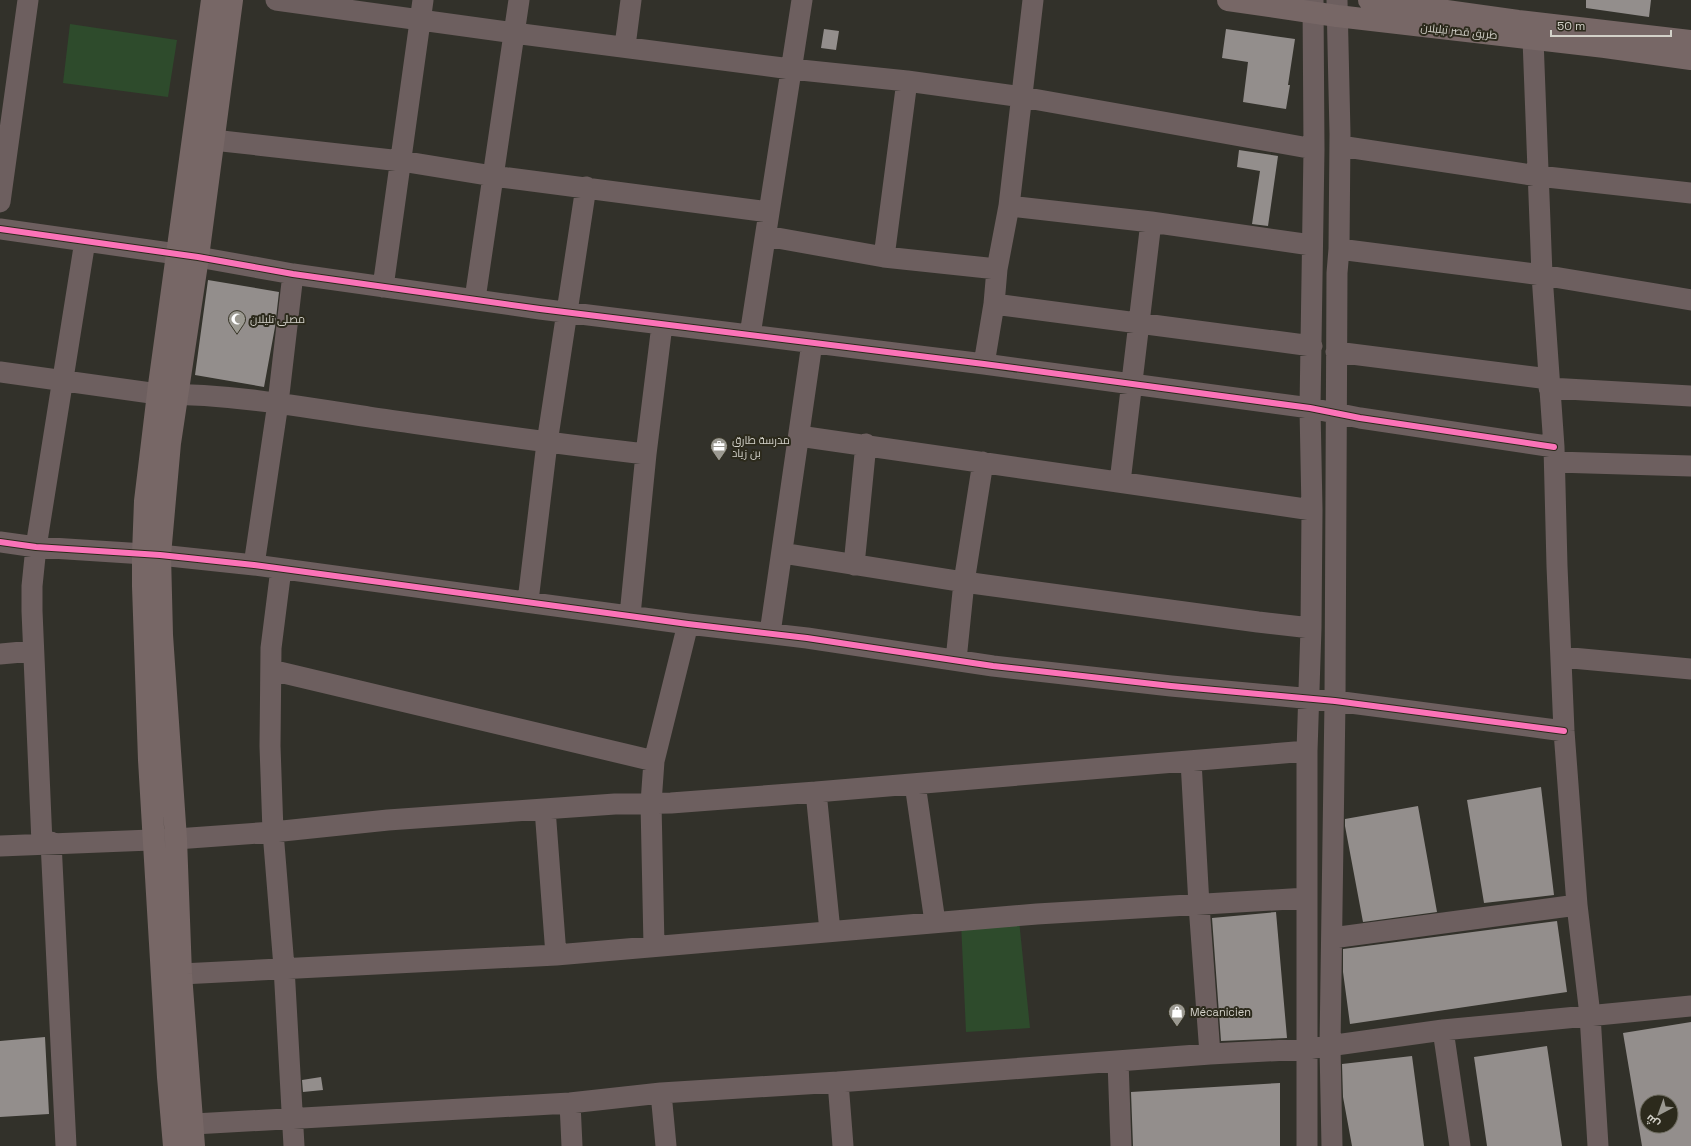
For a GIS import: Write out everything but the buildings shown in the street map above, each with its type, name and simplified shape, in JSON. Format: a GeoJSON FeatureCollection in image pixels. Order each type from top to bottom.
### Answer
{"type":"FeatureCollection","features":[{"type":"Feature","properties":{"kind":"main road"},"geometry":{"type":"LineString","coordinates":[[180,1132],[181,974],[165,839],[149,760],[143,586],[152,555],[145,502],[168,394],[188,256],[212,0]]}},
{"type":"Feature","properties":{"kind":"main road"},"geometry":{"type":"LineString","coordinates":[[188,256],[213,140],[232,0]]}},
{"type":"Feature","properties":{"kind":"main road","name":"طريق قصر تيليلان"},"geometry":{"type":"LineString","coordinates":[[1228,0],[1337,8],[1533,39],[1691,59]]}},
{"type":"Feature","properties":{"kind":"main road","name":"طريق قصر تيليلان"},"geometry":{"type":"LineString","coordinates":[[1368,0],[1518,21],[1691,41]]}},
{"type":"Feature","properties":{"kind":"main road"},"geometry":{"type":"LineString","coordinates":[[165,839],[168,1077],[180,1132],[194,1146]]}},
{"type":"Feature","properties":{"kind":"street"},"geometry":{"type":"LineString","coordinates":[[0,202],[7,111],[28,0]]}},
{"type":"Feature","properties":{"kind":"street"},"geometry":{"type":"LineString","coordinates":[[276,0],[421,10],[514,33],[624,46],[791,69],[906,81],[1022,97],[1314,149]]}},
{"type":"Feature","properties":{"kind":"street"},"geometry":{"type":"LineString","coordinates":[[475,299],[519,0]]}},
{"type":"Feature","properties":{"kind":"street"},"geometry":{"type":"LineString","coordinates":[[624,46],[631,0]]}},
{"type":"Feature","properties":{"kind":"street"},"geometry":{"type":"LineString","coordinates":[[750,335],[802,0]]}},
{"type":"Feature","properties":{"kind":"street"},"geometry":{"type":"LineString","coordinates":[[984,364],[994,304],[997,269],[1009,206],[1032,0]]}},
{"type":"Feature","properties":{"kind":"street"},"geometry":{"type":"LineString","coordinates":[[1307,1146],[1307,751],[1311,628],[1312,510],[1310,408],[1314,149],[1312,6]]}},
{"type":"Feature","properties":{"kind":"street"},"geometry":{"type":"LineString","coordinates":[[1332,1146],[1330,1047],[1335,701],[1336,352],[1340,146],[1337,8]]}},
{"type":"Feature","properties":{"kind":"street"},"geometry":{"type":"LineString","coordinates":[[383,287],[421,10]]}},
{"type":"Feature","properties":{"kind":"street"},"geometry":{"type":"LineString","coordinates":[[1533,39],[1542,274],[1554,454],[1564,731],[1577,906],[1590,1015],[1598,1146]]}},
{"type":"Feature","properties":{"kind":"street"},"geometry":{"type":"LineString","coordinates":[[884,257],[906,81]]}},
{"type":"Feature","properties":{"kind":"street"},"geometry":{"type":"LineString","coordinates":[[213,140],[401,161],[493,176],[769,212]]}},
{"type":"Feature","properties":{"kind":"street"},"geometry":{"type":"LineString","coordinates":[[1340,146],[1538,176],[1691,193]]}},
{"type":"Feature","properties":{"kind":"street"},"geometry":{"type":"LineString","coordinates":[[528,602],[547,443],[586,187]]}},
{"type":"Feature","properties":{"kind":"street"},"geometry":{"type":"LineString","coordinates":[[1009,206],[1151,222],[1312,245]]}},
{"type":"Feature","properties":{"kind":"street"},"geometry":{"type":"LineString","coordinates":[[1120,482],[1151,222]]}},
{"type":"Feature","properties":{"kind":"street"},"geometry":{"type":"LineString","coordinates":[[0,229],[188,256],[293,274],[383,287],[662,325],[984,364],[1310,408],[1554,454],[1691,466]]}},
{"type":"Feature","properties":{"kind":"street"},"geometry":{"type":"LineString","coordinates":[[766,236],[884,257],[997,269]]}},
{"type":"Feature","properties":{"kind":"street"},"geometry":{"type":"LineString","coordinates":[[66,1146],[33,651],[32,586],[36,547],[85,241]]}},
{"type":"Feature","properties":{"kind":"street"},"geometry":{"type":"LineString","coordinates":[[1339,249],[1542,274],[1691,300]]}},
{"type":"Feature","properties":{"kind":"street"},"geometry":{"type":"LineString","coordinates":[[254,565],[278,403],[293,274]]}},
{"type":"Feature","properties":{"kind":"street"},"geometry":{"type":"LineString","coordinates":[[994,304],[1312,346]]}},
{"type":"Feature","properties":{"kind":"street"},"geometry":{"type":"LineString","coordinates":[[630,615],[646,454],[662,325]]}},
{"type":"Feature","properties":{"kind":"street"},"geometry":{"type":"LineString","coordinates":[[770,633],[812,343]]}},
{"type":"Feature","properties":{"kind":"street"},"geometry":{"type":"LineString","coordinates":[[1336,352],[1549,384],[1691,396]]}},
{"type":"Feature","properties":{"kind":"street"},"geometry":{"type":"LineString","coordinates":[[0,372],[168,394],[278,403],[547,443],[646,454]]}},
{"type":"Feature","properties":{"kind":"street"},"geometry":{"type":"LineString","coordinates":[[799,436],[866,444],[1312,510]]}},
{"type":"Feature","properties":{"kind":"street"},"geometry":{"type":"LineString","coordinates":[[854,565],[866,444]]}},
{"type":"Feature","properties":{"kind":"street"},"geometry":{"type":"LineString","coordinates":[[956,660],[964,582],[982,462]]}},
{"type":"Feature","properties":{"kind":"street"},"geometry":{"type":"LineString","coordinates":[[0,542],[36,547],[152,555],[281,568],[688,624],[770,633],[956,660],[1171,686],[1335,701],[1564,731]]}},
{"type":"Feature","properties":{"kind":"street"},"geometry":{"type":"LineString","coordinates":[[782,553],[964,582],[1311,628]]}},
{"type":"Feature","properties":{"kind":"street"},"geometry":{"type":"LineString","coordinates":[[281,568],[271,648],[270,746],[273,832],[284,967],[294,1146]]}},
{"type":"Feature","properties":{"kind":"street"},"geometry":{"type":"LineString","coordinates":[[654,946],[651,803],[654,761],[688,624]]}},
{"type":"Feature","properties":{"kind":"street"},"geometry":{"type":"LineString","coordinates":[[0,654],[33,651]]}},
{"type":"Feature","properties":{"kind":"street"},"geometry":{"type":"LineString","coordinates":[[1561,657],[1691,669]]}},
{"type":"Feature","properties":{"kind":"street"},"geometry":{"type":"LineString","coordinates":[[271,670],[654,761]]}},
{"type":"Feature","properties":{"kind":"street"},"geometry":{"type":"LineString","coordinates":[[0,846],[165,839],[273,832],[388,820],[545,809],[670,803],[1307,751]]}},
{"type":"Feature","properties":{"kind":"street"},"geometry":{"type":"LineString","coordinates":[[1191,761],[1199,905],[1210,1054]]}},
{"type":"Feature","properties":{"kind":"street"},"geometry":{"type":"LineString","coordinates":[[915,784],[935,922]]}},
{"type":"Feature","properties":{"kind":"street"},"geometry":{"type":"LineString","coordinates":[[816,792],[830,931]]}},
{"type":"Feature","properties":{"kind":"street"},"geometry":{"type":"LineString","coordinates":[[545,809],[556,955]]}},
{"type":"Feature","properties":{"kind":"street"},"geometry":{"type":"LineString","coordinates":[[181,974],[284,967],[556,955],[1037,914],[1307,898]]}},
{"type":"Feature","properties":{"kind":"street"},"geometry":{"type":"LineString","coordinates":[[1332,938],[1577,906]]}},
{"type":"Feature","properties":{"kind":"street"},"geometry":{"type":"LineString","coordinates":[[180,1132],[292,1118],[570,1103],[661,1093],[838,1082],[1210,1054],[1307,1049],[1330,1047],[1443,1030],[1691,1006]]}},
{"type":"Feature","properties":{"kind":"street"},"geometry":{"type":"LineString","coordinates":[[1443,1030],[1460,1146]]}},
{"type":"Feature","properties":{"kind":"street"},"geometry":{"type":"LineString","coordinates":[[1118,1061],[1121,1146]]}},
{"type":"Feature","properties":{"kind":"street"},"geometry":{"type":"LineString","coordinates":[[838,1082],[843,1146]]}},
{"type":"Feature","properties":{"kind":"street"},"geometry":{"type":"LineString","coordinates":[[661,1093],[666,1146]]}},
{"type":"Feature","properties":{"kind":"street"},"geometry":{"type":"LineString","coordinates":[[570,1103],[572,1146]]}},
{"type":"Feature","properties":{"kind":"green space"},"geometry":{"type":"Polygon","coordinates":[[[70,24],[177,40],[168,97],[63,83],[70,24]]]}},
{"type":"Feature","properties":{"kind":"green space"},"geometry":{"type":"Polygon","coordinates":[[[1019,920],[1030,1028],[966,1032],[961,922],[1019,920]]]}},
{"type":"Feature","properties":{"kind":"cycle path"},"geometry":{"type":"LineString","coordinates":[[0,229],[198,257],[293,274],[540,309],[984,364],[1310,408],[1360,418],[1554,447]]}},
{"type":"Feature","properties":{"kind":"cycle path"},"geometry":{"type":"LineString","coordinates":[[0,542],[36,547],[160,555],[254,565],[688,624],[807,638],[993,666],[1171,686],[1335,701],[1564,731]]}},
{"type":"Feature","properties":{"kind":"place","name":"مصلى تليلان"},"geometry":{"type":"Point","coordinates":[237,334]}},
{"type":"Feature","properties":{"kind":"place","name":"مدرسة طارق بن زياد"},"geometry":{"type":"Point","coordinates":[719,461]}},
{"type":"Feature","properties":{"kind":"place","name":"Mécanicien"},"geometry":{"type":"Point","coordinates":[1177,1027]}}]}
